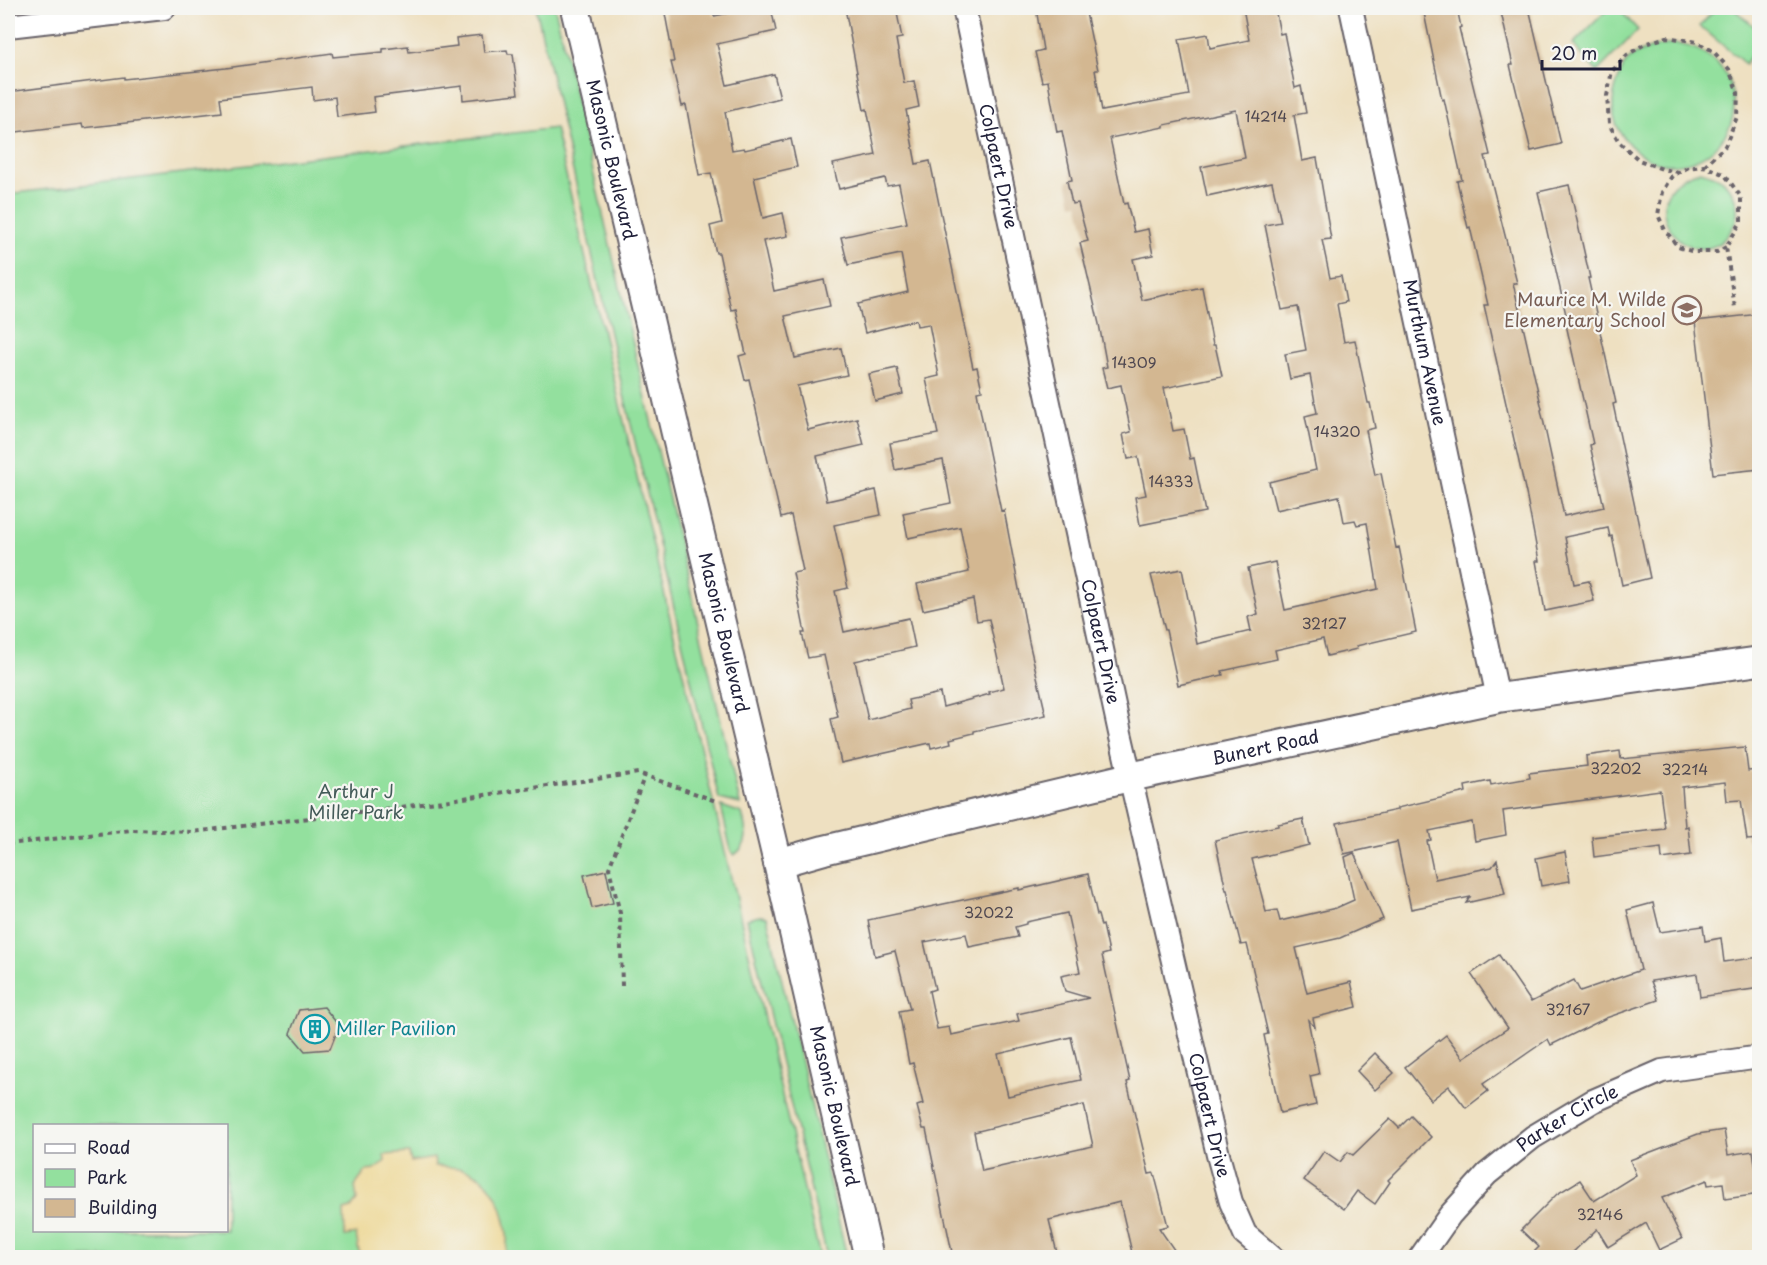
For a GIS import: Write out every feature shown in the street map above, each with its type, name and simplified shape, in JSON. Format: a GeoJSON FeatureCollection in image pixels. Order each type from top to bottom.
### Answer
{"type":"FeatureCollection","features":[{"type":"Feature","properties":{"kind":"street"},"geometry":{"type":"LineString","coordinates":[[8,26],[164,8]]}},
{"type":"Feature","properties":{"kind":"street","name":"Masonic Boulevard"},"geometry":{"type":"LineString","coordinates":[[575,8],[869,1257]]}},
{"type":"Feature","properties":{"kind":"street","name":"Colpaert Drive"},"geometry":{"type":"LineString","coordinates":[[964,8],[1130,777],[1218,1155],[1231,1202],[1245,1234],[1273,1257]]}},
{"type":"Feature","properties":{"kind":"street","name":"Murthum Avenue"},"geometry":{"type":"LineString","coordinates":[[1351,8],[1498,698]]}},
{"type":"Feature","properties":{"kind":"street","name":"Bunert Road"},"geometry":{"type":"LineString","coordinates":[[778,863],[835,847],[1130,777],[1498,698],[1760,661]]}},
{"type":"Feature","properties":{"kind":"street","name":"Parker Circle"},"geometry":{"type":"LineString","coordinates":[[1420,1257],[1450,1215],[1487,1174],[1533,1137],[1593,1101],[1662,1071],[1760,1057]]}},
{"type":"Feature","properties":{"kind":"path"},"geometry":{"type":"LineString","coordinates":[[1679,172],[1662,169],[1639,160],[1619,142],[1609,124],[1607,96],[1612,71],[1627,55],[1645,44],[1667,37],[1697,42],[1713,51],[1729,69],[1738,93],[1737,117],[1725,146],[1704,166]]}},
{"type":"Feature","properties":{"kind":"path"},"geometry":{"type":"LineString","coordinates":[[1704,166],[1725,175],[1741,197],[1741,222],[1726,247],[1717,252],[1694,252],[1678,247],[1665,230],[1658,215],[1662,192],[1672,176],[1687,168],[1704,166]]}},
{"type":"Feature","properties":{"kind":"path"},"geometry":{"type":"LineString","coordinates":[[1726,247],[1735,308]]}},
{"type":"Feature","properties":{"kind":"path"},"geometry":{"type":"LineString","coordinates":[[8,844],[132,830],[192,832],[401,807],[638,773],[716,801]]}},
{"type":"Feature","properties":{"kind":"path"},"geometry":{"type":"LineString","coordinates":[[622,986],[620,914],[609,868],[645,775]]}},
{"type":"Feature","properties":{"kind":"green space"},"geometry":{"type":"Polygon","coordinates":[[[536,8],[555,8],[740,804],[719,799],[536,8]]]}},
{"type":"Feature","properties":{"kind":"green space"},"geometry":{"type":"Polygon","coordinates":[[[1609,8],[1618,8],[1638,30],[1597,72],[1573,44],[1609,8]]]}},
{"type":"Feature","properties":{"kind":"green space"},"geometry":{"type":"Polygon","coordinates":[[[1716,8],[1732,8],[1759,30],[1759,45],[1745,64],[1700,26],[1716,8]]]}},
{"type":"Feature","properties":{"kind":"green space"},"geometry":{"type":"Polygon","coordinates":[[[1678,44],[1691,47],[1707,55],[1718,64],[1732,90],[1734,110],[1729,128],[1719,143],[1707,154],[1694,161],[1664,164],[1636,151],[1624,138],[1616,124],[1613,101],[1616,86],[1627,61],[1651,48],[1678,44]]]}},
{"type":"Feature","properties":{"kind":"green space","name":"Arthur J Miller Park"},"geometry":{"type":"Polygon","coordinates":[[[555,128],[820,1257],[8,1257],[8,194],[555,128]]]}},
{"type":"Feature","properties":{"kind":"green space"},"geometry":{"type":"Polygon","coordinates":[[[1700,171],[1724,181],[1733,194],[1737,205],[1737,216],[1730,232],[1715,246],[1698,248],[1683,242],[1671,230],[1665,215],[1666,198],[1677,183],[1700,171]]]}},
{"type":"Feature","properties":{"kind":"green space"},"geometry":{"type":"Polygon","coordinates":[[[721,806],[742,813],[746,836],[743,846],[734,855],[731,851],[721,806]]]}},
{"type":"Feature","properties":{"kind":"green space"},"geometry":{"type":"Polygon","coordinates":[[[767,917],[847,1257],[827,1257],[747,919],[767,917]]]}},
{"type":"Feature","properties":{"kind":"sand"},"geometry":{"type":"Polygon","coordinates":[[[409,1153],[411,1162],[434,1158],[435,1166],[468,1170],[482,1178],[497,1197],[502,1209],[507,1234],[505,1257],[362,1257],[356,1234],[345,1236],[344,1210],[351,1208],[357,1200],[355,1186],[366,1171],[375,1170],[385,1161],[384,1155],[409,1153]]]}},
{"type":"Feature","properties":{"kind":"building"},"geometry":{"type":"Polygon","coordinates":[[[664,8],[712,8],[714,16],[753,8],[771,8],[776,31],[717,44],[727,85],[774,74],[780,98],[725,112],[732,150],[744,148],[745,150],[791,139],[797,167],[754,177],[763,218],[783,213],[788,236],[763,241],[774,291],[824,280],[830,306],[785,316],[795,358],[841,348],[847,375],[797,386],[808,430],[857,418],[864,445],[817,456],[827,501],[876,490],[881,515],[834,525],[848,588],[835,591],[844,632],[909,618],[915,647],[855,661],[868,720],[910,709],[908,700],[940,693],[943,707],[1004,688],[989,619],[977,621],[973,599],[923,610],[917,584],[969,572],[960,527],[908,538],[903,513],[951,503],[943,460],[895,470],[890,443],[938,434],[926,379],[939,376],[929,324],[917,326],[916,320],[865,333],[858,304],[908,292],[901,254],[848,265],[841,237],[907,223],[899,184],[887,186],[885,178],[839,189],[833,164],[876,155],[867,109],[864,110],[845,8],[896,8],[902,38],[896,39],[904,83],[914,81],[919,107],[906,110],[916,164],[930,161],[973,368],[977,367],[982,390],[977,391],[981,414],[1001,511],[1004,510],[1029,642],[1046,715],[974,731],[974,733],[950,739],[951,743],[931,748],[930,743],[841,763],[831,719],[838,717],[824,655],[808,658],[802,633],[805,633],[793,573],[803,571],[791,515],[781,518],[749,379],[745,380],[739,356],[746,354],[736,309],[731,310],[719,253],[716,253],[710,226],[722,223],[711,173],[699,175],[686,105],[682,106],[671,62],[674,62],[664,8]]]}},
{"type":"Feature","properties":{"kind":"building"},"geometry":{"type":"Polygon","coordinates":[[[1036,8],[1085,8],[1098,70],[1095,70],[1102,111],[1189,95],[1179,39],[1208,34],[1210,48],[1249,40],[1243,8],[1275,8],[1280,34],[1284,33],[1295,88],[1301,86],[1306,113],[1294,115],[1302,161],[1317,158],[1331,239],[1322,240],[1330,278],[1341,276],[1346,302],[1337,304],[1344,342],[1355,340],[1375,428],[1366,430],[1375,475],[1381,473],[1416,632],[1356,646],[1357,649],[1327,656],[1323,639],[1275,650],[1277,659],[1222,671],[1223,675],[1178,685],[1151,575],[1182,569],[1197,644],[1251,631],[1248,617],[1258,614],[1248,568],[1275,562],[1285,610],[1378,589],[1367,523],[1357,525],[1355,520],[1344,522],[1339,496],[1276,510],[1269,482],[1316,470],[1305,416],[1317,413],[1310,375],[1290,379],[1285,354],[1306,350],[1298,307],[1282,310],[1265,225],[1281,222],[1272,182],[1207,196],[1201,167],[1245,158],[1236,110],[1110,138],[1124,204],[1127,203],[1134,232],[1148,229],[1153,255],[1133,259],[1142,300],[1202,287],[1213,345],[1215,345],[1222,376],[1164,388],[1173,431],[1184,429],[1190,459],[1194,458],[1205,512],[1140,525],[1135,497],[1146,495],[1138,457],[1128,459],[1123,434],[1131,432],[1121,385],[1107,388],[1102,368],[1107,367],[1080,243],[1088,241],[1078,203],[1072,204],[1067,181],[1072,180],[1062,131],[1057,132],[1048,81],[1042,82],[1035,52],[1043,50],[1036,8]]]}},
{"type":"Feature","properties":{"kind":"building"},"geometry":{"type":"Polygon","coordinates":[[[1423,8],[1457,8],[1461,27],[1459,28],[1490,155],[1485,156],[1517,283],[1513,283],[1564,516],[1604,507],[1590,445],[1593,444],[1565,320],[1567,319],[1538,192],[1569,185],[1616,403],[1613,404],[1650,578],[1622,585],[1612,536],[1610,537],[1608,528],[1565,537],[1574,584],[1589,581],[1594,601],[1545,611],[1536,561],[1539,561],[1527,498],[1484,305],[1488,305],[1457,181],[1462,180],[1444,99],[1442,100],[1423,8]]]}},
{"type":"Feature","properties":{"kind":"building"},"geometry":{"type":"Polygon","coordinates":[[[1500,8],[1529,8],[1561,144],[1531,151],[1510,65],[1513,65],[1500,8]]]}},
{"type":"Feature","properties":{"kind":"building"},"geometry":{"type":"Polygon","coordinates":[[[482,35],[484,52],[507,50],[508,54],[513,54],[518,94],[463,100],[462,86],[373,97],[375,112],[337,117],[335,97],[313,100],[312,87],[220,98],[222,112],[83,128],[82,124],[8,133],[8,92],[124,77],[124,79],[226,68],[332,53],[333,57],[383,52],[383,49],[408,46],[409,52],[457,46],[456,38],[482,35]]]}},
{"type":"Feature","properties":{"kind":"building"},"geometry":{"type":"Polygon","coordinates":[[[1760,314],[1760,469],[1713,474],[1695,321],[1760,314]]]}},
{"type":"Feature","properties":{"kind":"building"},"geometry":{"type":"Polygon","coordinates":[[[897,368],[903,394],[875,401],[869,374],[897,368]]]}},
{"type":"Feature","properties":{"kind":"building"},"geometry":{"type":"Polygon","coordinates":[[[1745,747],[1748,771],[1760,770],[1760,839],[1747,840],[1741,800],[1727,801],[1725,782],[1682,787],[1685,827],[1688,826],[1691,855],[1662,859],[1661,848],[1594,857],[1592,837],[1665,829],[1660,790],[1503,811],[1506,835],[1475,841],[1472,822],[1429,831],[1431,840],[1427,841],[1435,879],[1492,867],[1497,860],[1505,894],[1466,903],[1470,897],[1411,909],[1397,842],[1344,854],[1337,823],[1466,792],[1465,786],[1490,781],[1491,785],[1530,778],[1529,773],[1587,766],[1586,756],[1620,751],[1621,759],[1745,747]]]}},
{"type":"Feature","properties":{"kind":"building"},"geometry":{"type":"Polygon","coordinates":[[[1303,819],[1309,845],[1252,859],[1266,912],[1277,910],[1280,921],[1336,908],[1354,900],[1345,857],[1354,853],[1383,919],[1340,938],[1296,948],[1307,993],[1351,982],[1357,1007],[1313,1018],[1315,1027],[1308,1020],[1319,1074],[1310,1076],[1316,1105],[1280,1113],[1264,1035],[1268,1034],[1247,944],[1241,945],[1215,840],[1303,819]]]}},
{"type":"Feature","properties":{"kind":"building"},"geometry":{"type":"Polygon","coordinates":[[[1565,852],[1570,881],[1541,886],[1536,858],[1565,852]]]}},
{"type":"Feature","properties":{"kind":"building"},"geometry":{"type":"Polygon","coordinates":[[[606,870],[613,903],[592,908],[584,875],[606,870]]]}},
{"type":"Feature","properties":{"kind":"building"},"geometry":{"type":"Polygon","coordinates":[[[1088,874],[1097,915],[1101,926],[1103,925],[1109,953],[1102,955],[1130,1081],[1127,1082],[1149,1174],[1154,1173],[1168,1226],[1159,1228],[1179,1257],[1133,1257],[1120,1202],[1049,1220],[1058,1257],[953,1257],[926,1129],[923,1129],[917,1106],[923,1104],[913,1063],[909,1064],[899,1011],[910,1009],[895,951],[875,956],[868,920],[1019,888],[1019,890],[1088,874]],[[1067,913],[1026,922],[1026,924],[1015,927],[1018,937],[969,947],[966,934],[924,942],[935,989],[929,991],[937,1029],[949,1027],[951,1035],[1019,1021],[1017,1014],[1089,998],[1065,991],[1061,976],[1080,972],[1067,913]],[[1071,1037],[998,1054],[1008,1096],[1081,1080],[1071,1037]],[[1084,1105],[974,1132],[982,1171],[1093,1146],[1084,1105]]]}},
{"type":"Feature","properties":{"kind":"building"},"geometry":{"type":"Polygon","coordinates":[[[1653,903],[1660,932],[1703,926],[1705,941],[1721,938],[1724,962],[1760,957],[1760,988],[1700,997],[1697,974],[1651,981],[1658,1000],[1606,1018],[1551,1045],[1548,1039],[1483,1084],[1488,1091],[1466,1108],[1449,1086],[1431,1100],[1405,1067],[1446,1035],[1463,1058],[1508,1028],[1471,974],[1499,955],[1531,1002],[1574,980],[1580,991],[1641,970],[1627,910],[1653,903]]]}},
{"type":"Feature","properties":{"kind":"building","name":"Miller Pavilion"},"geometry":{"type":"Polygon","coordinates":[[[324,1007],[339,1026],[330,1049],[305,1051],[290,1033],[299,1010],[324,1007]]]}},
{"type":"Feature","properties":{"kind":"building"},"geometry":{"type":"Polygon","coordinates":[[[1375,1053],[1394,1073],[1375,1090],[1357,1071],[1375,1053]]]}},
{"type":"Feature","properties":{"kind":"building"},"geometry":{"type":"Polygon","coordinates":[[[1411,1116],[1431,1137],[1388,1180],[1390,1182],[1375,1204],[1357,1191],[1344,1209],[1304,1180],[1324,1151],[1340,1162],[1348,1152],[1353,1155],[1390,1119],[1399,1128],[1411,1116]]]}},
{"type":"Feature","properties":{"kind":"building"},"geometry":{"type":"Polygon","coordinates":[[[1724,1130],[1728,1155],[1753,1151],[1760,1194],[1725,1199],[1723,1183],[1708,1185],[1707,1180],[1662,1198],[1682,1239],[1659,1250],[1646,1223],[1608,1247],[1597,1229],[1568,1257],[1529,1257],[1539,1247],[1521,1230],[1557,1194],[1580,1180],[1594,1201],[1636,1175],[1630,1160],[1698,1134],[1724,1130]]]}},
{"type":"Feature","properties":{"kind":"place","name":"Maurice M. Wilde Elementary School"},"geometry":{"type":"Point","coordinates":[1687,310]}},
{"type":"Feature","properties":{"kind":"place","name":"Miller Pavilion"},"geometry":{"type":"Point","coordinates":[315,1029]}}]}
